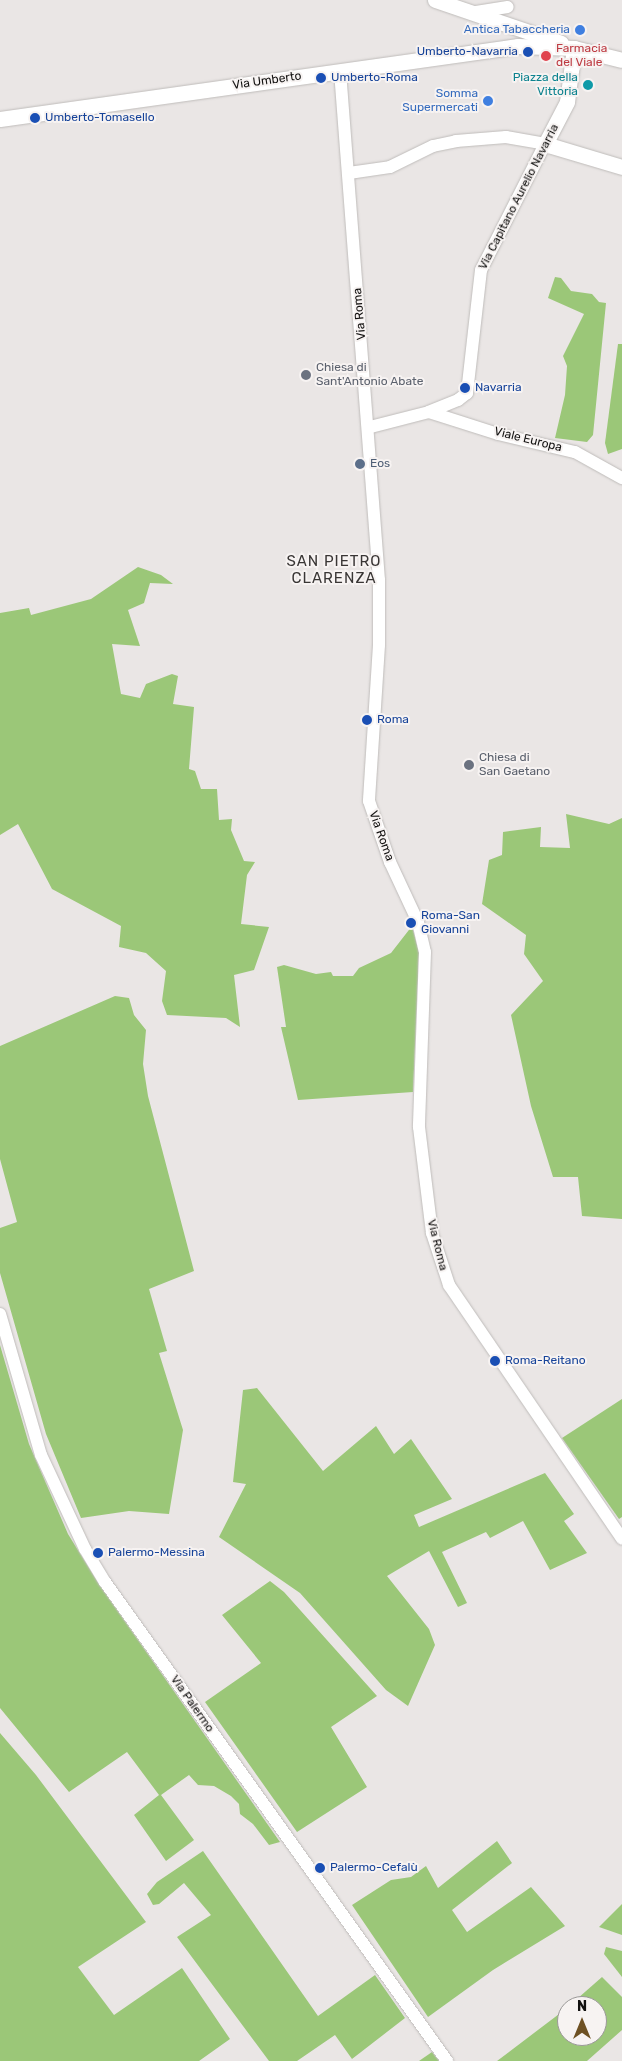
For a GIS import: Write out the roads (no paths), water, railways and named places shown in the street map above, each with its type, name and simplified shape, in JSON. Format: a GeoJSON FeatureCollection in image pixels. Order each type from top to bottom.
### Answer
{"type":"FeatureCollection","features":[{"type":"Feature","properties":{"kind":"main road"},"geometry":{"type":"LineString","coordinates":[[436,0],[505,22],[574,48]]}},
{"type":"Feature","properties":{"kind":"main road"},"geometry":{"type":"LineString","coordinates":[[518,46],[524,42],[523,29]]}},
{"type":"Feature","properties":{"kind":"main road","name":"Via Umberto"},"geometry":{"type":"LineString","coordinates":[[0,119],[518,46],[574,48],[622,60]]}},
{"type":"Feature","properties":{"kind":"main road","name":"Via Capitano Aurelio Navarria"},"geometry":{"type":"LineString","coordinates":[[544,144],[567,102],[574,48]]}},
{"type":"Feature","properties":{"kind":"main road"},"geometry":{"type":"LineString","coordinates":[[544,144],[622,167]]}},
{"type":"Feature","properties":{"kind":"street"},"geometry":{"type":"LineString","coordinates":[[472,12],[508,4],[505,22]]}},
{"type":"Feature","properties":{"kind":"street","name":"Via Roma"},"geometry":{"type":"LineString","coordinates":[[340,71],[370,427],[379,580],[379,645],[369,802],[384,848],[423,937],[419,1127],[424,1185],[436,1254],[449,1285],[464,1310],[622,1539]]}},
{"type":"Feature","properties":{"kind":"street"},"geometry":{"type":"LineString","coordinates":[[349,173],[390,167],[433,146],[456,141],[506,137],[544,144]]}},
{"type":"Feature","properties":{"kind":"street","name":"Via Capitano Aurelio Navarria"},"geometry":{"type":"LineString","coordinates":[[460,421],[467,393],[481,270],[544,144]]}},
{"type":"Feature","properties":{"kind":"street"},"geometry":{"type":"LineString","coordinates":[[370,427],[429,412],[458,400],[467,393]]}},
{"type":"Feature","properties":{"kind":"street","name":"Viale Europa"},"geometry":{"type":"LineString","coordinates":[[429,412],[575,452],[622,478]]}},
{"type":"Feature","properties":{"kind":"street","name":"Via Palermo"},"geometry":{"type":"LineString","coordinates":[[0,1314],[41,1455],[85,1549],[105,1582],[447,2061]]}},
{"type":"Feature","properties":{"kind":"place","name":"Antica Tabaccheria"},"geometry":{"type":"Point","coordinates":[580,30]}},
{"type":"Feature","properties":{"kind":"place","name":"Umberto-Navarria"},"geometry":{"type":"Point","coordinates":[528,52]}},
{"type":"Feature","properties":{"kind":"place","name":"Farmacia del Viale"},"geometry":{"type":"Point","coordinates":[546,56]}},
{"type":"Feature","properties":{"kind":"place","name":"Umberto-Roma"},"geometry":{"type":"Point","coordinates":[321,78]}},
{"type":"Feature","properties":{"kind":"place","name":"Piazza della Vittoria"},"geometry":{"type":"Point","coordinates":[588,85]}},
{"type":"Feature","properties":{"kind":"place","name":"Somma Supermercati"},"geometry":{"type":"Point","coordinates":[488,101]}},
{"type":"Feature","properties":{"kind":"place","name":"Umberto-Tomasello"},"geometry":{"type":"Point","coordinates":[35,118]}},
{"type":"Feature","properties":{"kind":"place","name":"Chiesa di Sant'Antonio Abate"},"geometry":{"type":"Point","coordinates":[306,375]}},
{"type":"Feature","properties":{"kind":"place","name":"Navarria"},"geometry":{"type":"Point","coordinates":[465,388]}},
{"type":"Feature","properties":{"kind":"place","name":"Eos"},"geometry":{"type":"Point","coordinates":[360,464]}},
{"type":"Feature","properties":{"kind":"place","name":"Roma"},"geometry":{"type":"Point","coordinates":[367,720]}},
{"type":"Feature","properties":{"kind":"place","name":"Chiesa di San Gaetano"},"geometry":{"type":"Point","coordinates":[469,765]}},
{"type":"Feature","properties":{"kind":"place","name":"Roma-San Giovanni"},"geometry":{"type":"Point","coordinates":[411,923]}},
{"type":"Feature","properties":{"kind":"place","name":"Roma-Reitano"},"geometry":{"type":"Point","coordinates":[495,1361]}},
{"type":"Feature","properties":{"kind":"place","name":"Palermo-Messina"},"geometry":{"type":"Point","coordinates":[98,1553]}},
{"type":"Feature","properties":{"kind":"place","name":"Palermo-Cefalù"},"geometry":{"type":"Point","coordinates":[320,1868]}},
{"type":"Feature","properties":{"kind":"district","name":"SAN PIETRO CLARENZA"},"geometry":{"type":"Point","coordinates":[334,570]}}]}
